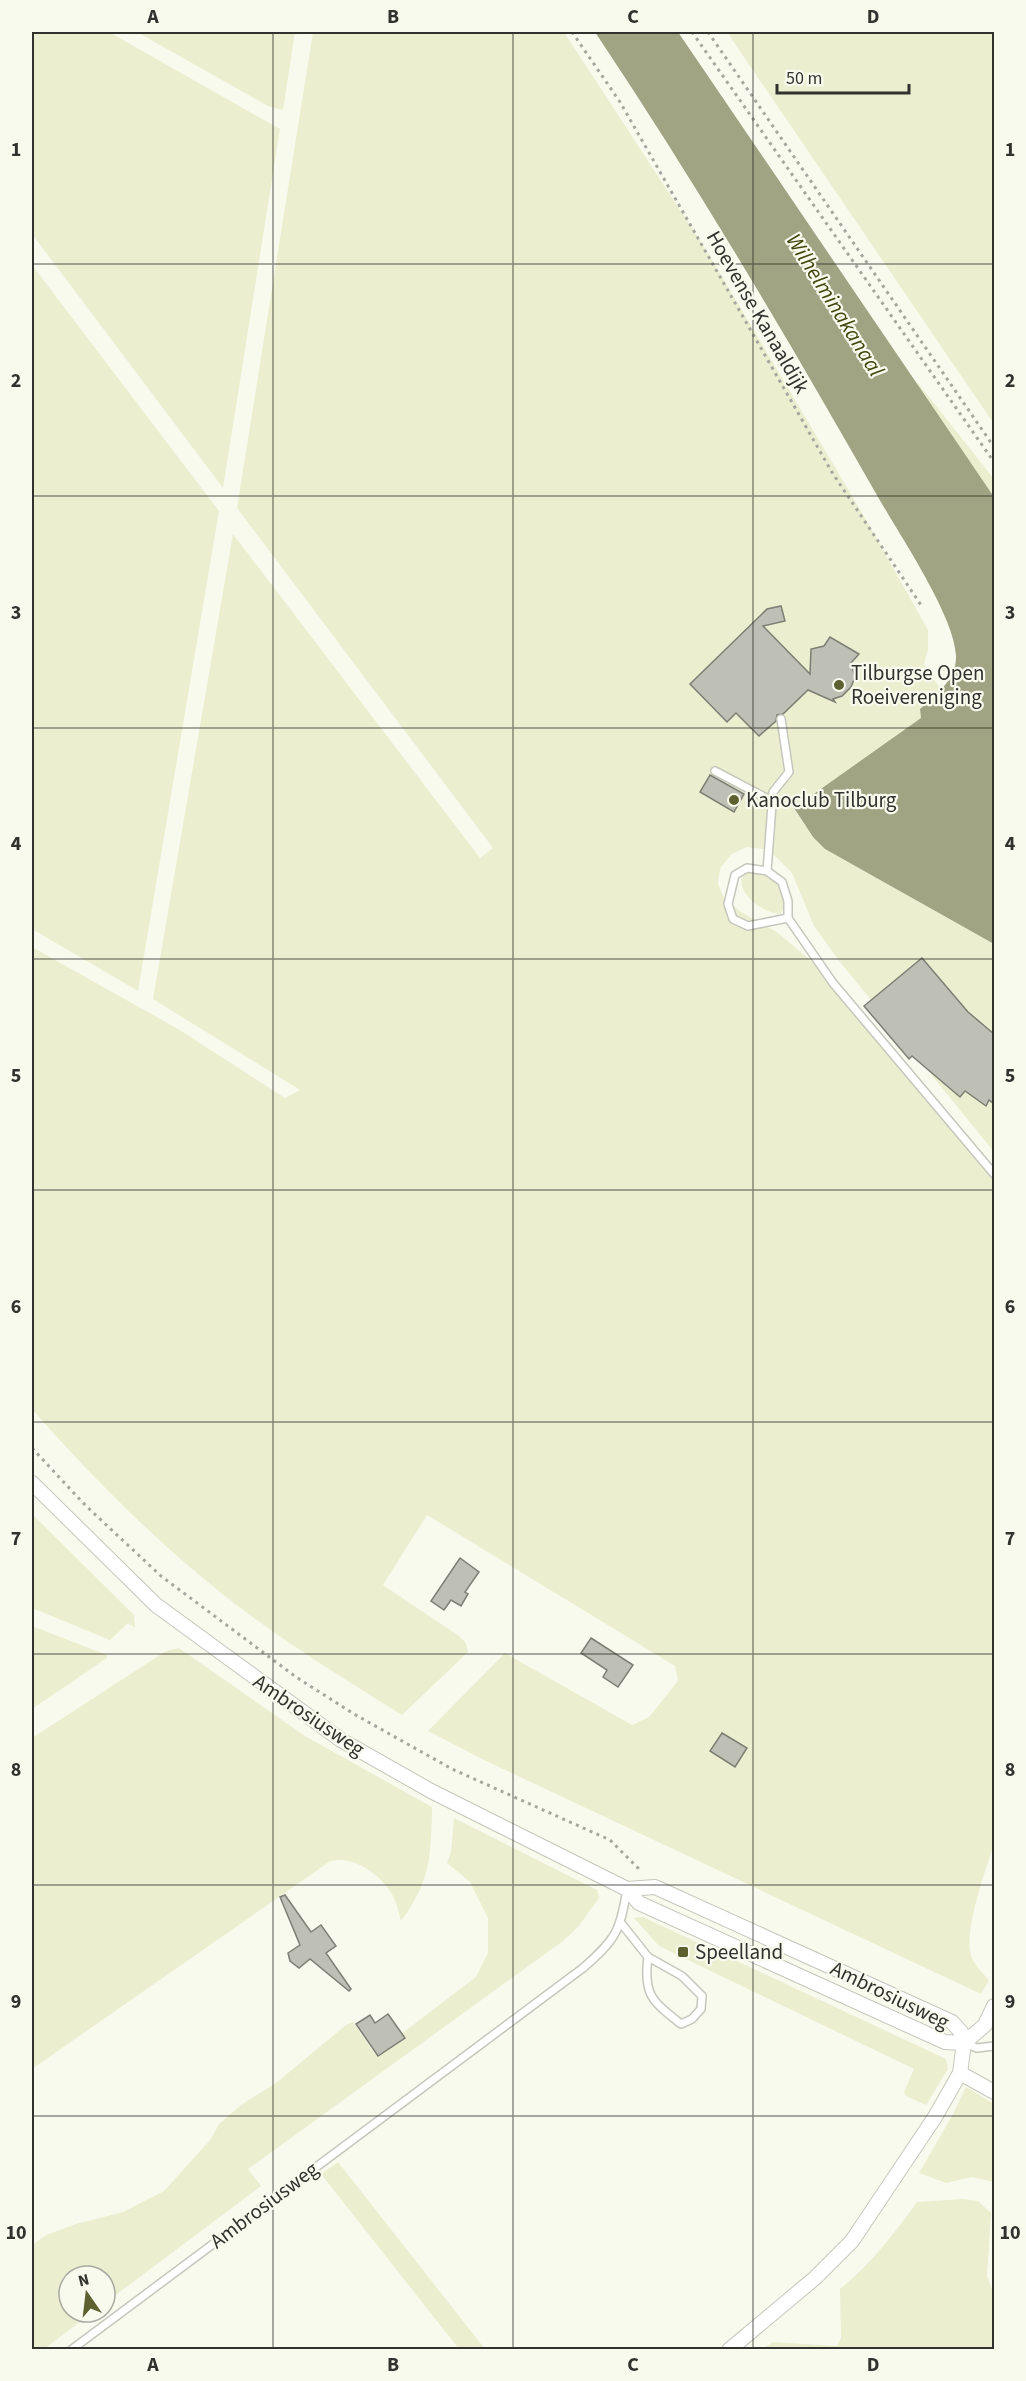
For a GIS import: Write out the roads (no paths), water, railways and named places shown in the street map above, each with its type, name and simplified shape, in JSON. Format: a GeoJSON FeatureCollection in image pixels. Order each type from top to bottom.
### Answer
{"type":"FeatureCollection","features":[{"type":"Feature","properties":{"kind":"street","name":"Ambrosiusweg"},"geometry":{"type":"LineString","coordinates":[[32,1483],[156,1605],[249,1676],[341,1740],[431,1791],[627,1889],[639,1903],[945,2042],[964,2043],[961,2032],[952,2022],[655,1887],[627,1889]]}},
{"type":"Feature","properties":{"kind":"street"},"geometry":{"type":"LineString","coordinates":[[729,2349],[815,2278],[852,2241],[935,2117],[960,2073],[964,2043],[985,2025],[994,2006]]}},
{"type":"Feature","properties":{"kind":"street"},"geometry":{"type":"LineString","coordinates":[[960,2073],[994,2092]]}},
{"type":"Feature","properties":{"kind":"lane"},"geometry":{"type":"LineString","coordinates":[[767,871],[773,792],[789,772],[781,719]]}},
{"type":"Feature","properties":{"kind":"lane"},"geometry":{"type":"LineString","coordinates":[[715,771],[772,801]]}},
{"type":"Feature","properties":{"kind":"lane"},"geometry":{"type":"LineString","coordinates":[[788,918],[748,926],[733,919],[728,904],[735,875],[747,868],[767,871],[782,882],[788,901],[788,918],[833,983],[994,1174]]}},
{"type":"Feature","properties":{"kind":"lane","name":"Ambrosiusweg"},"geometry":{"type":"LineString","coordinates":[[71,2349],[583,1968],[610,1944],[621,1923],[627,1889]]}},
{"type":"Feature","properties":{"kind":"lane"},"geometry":{"type":"LineString","coordinates":[[621,1923],[648,1957],[682,1976],[702,1996],[701,2009],[692,2019],[681,2024],[651,2001],[645,1978],[648,1957]]}},
{"type":"Feature","properties":{"kind":"lane"},"geometry":{"type":"LineString","coordinates":[[964,2043],[977,2048],[994,2046]]}},
{"type":"Feature","properties":{"kind":"water","name":"Wilhelminakanaal"},"geometry":{"type":"Polygon","coordinates":[[[595,32],[678,32],[994,497],[994,944],[825,849],[813,837],[794,808],[921,718],[920,709],[950,679],[956,655],[953,638],[924,575],[776,320],[669,146],[595,32]]]}},
{"type":"Feature","properties":{"kind":"place","name":"Tilburgse Open Roeivereniging"},"geometry":{"type":"Point","coordinates":[839,685]}},
{"type":"Feature","properties":{"kind":"place","name":"Kanoclub Tilburg"},"geometry":{"type":"Point","coordinates":[734,800]}},
{"type":"Feature","properties":{"kind":"place","name":"Speelland"},"geometry":{"type":"Point","coordinates":[683,1952]}}]}
